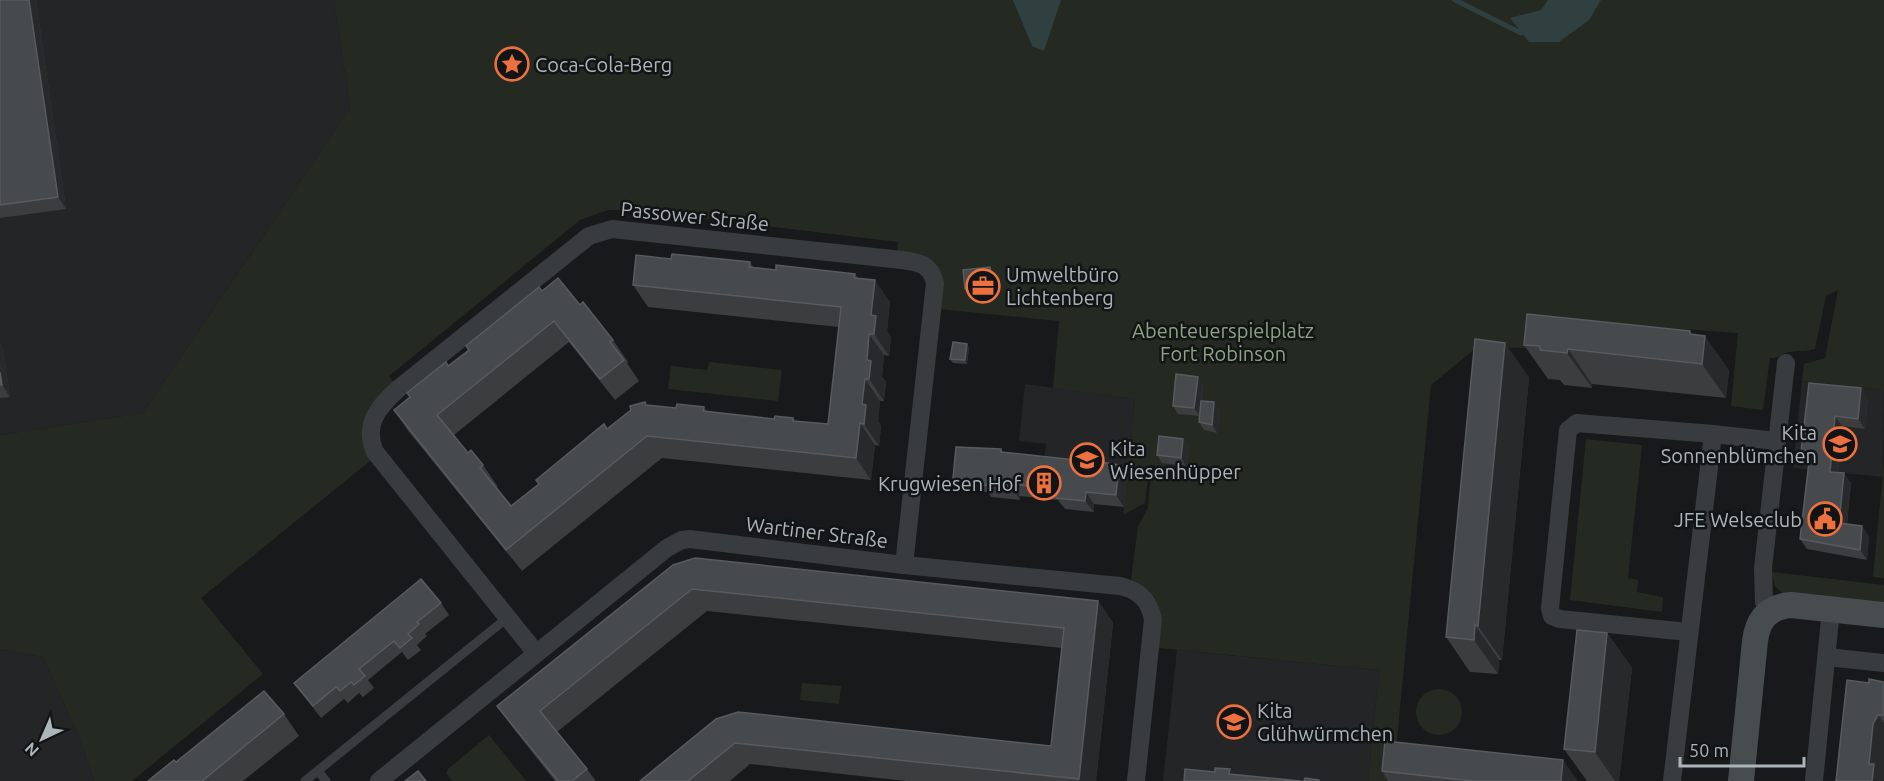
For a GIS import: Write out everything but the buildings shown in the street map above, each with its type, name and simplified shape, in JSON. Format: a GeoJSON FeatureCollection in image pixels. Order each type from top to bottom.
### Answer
{"type":"FeatureCollection","features":[{"type":"Feature","properties":{"kind":"street","name":"Passower Straße"},"geometry":{"type":"LineString","coordinates":[[536,653],[375,452],[371,442],[370,425],[379,408],[398,389],[589,236],[612,229],[918,262],[929,269],[935,283],[904,565]]}},
{"type":"Feature","properties":{"kind":"street"},"geometry":{"type":"LineString","coordinates":[[1771,610],[1764,602],[1763,568],[1786,363]]}},
{"type":"Feature","properties":{"kind":"street"},"geometry":{"type":"LineString","coordinates":[[1688,632],[1560,619],[1552,616],[1550,608],[1568,430],[1577,423],[1776,441]]}},
{"type":"Feature","properties":{"kind":"street"},"geometry":{"type":"LineString","coordinates":[[1672,781],[1713,434]]}},
{"type":"Feature","properties":{"kind":"street","name":"Wartiner Straße"},"geometry":{"type":"LineString","coordinates":[[379,781],[657,556],[682,540],[1130,588],[1144,598],[1151,611],[1153,627],[1136,781]]}},
{"type":"Feature","properties":{"kind":"street"},"geometry":{"type":"LineString","coordinates":[[1741,781],[1756,632],[1759,624],[1771,610],[1791,605],[1884,615]]}},
{"type":"Feature","properties":{"kind":"street"},"geometry":{"type":"LineString","coordinates":[[1814,781],[1832,609]]}},
{"type":"Feature","properties":{"kind":"street"},"geometry":{"type":"LineString","coordinates":[[1827,657],[1884,663]]}},
{"type":"Feature","properties":{"kind":"lane"},"geometry":{"type":"LineString","coordinates":[[305,781],[507,618]]}},
{"type":"Feature","properties":{"kind":"lane"},"geometry":{"type":"LineString","coordinates":[[318,771],[326,781]]}},
{"type":"Feature","properties":{"kind":"shaded area"},"geometry":{"type":"Polygon","coordinates":[[[0,0],[334,0],[350,108],[143,413],[0,435],[0,0]]]}},
{"type":"Feature","properties":{"kind":"shaded area"},"geometry":{"type":"Polygon","coordinates":[[[1013,0],[1061,0],[1044,51],[1032,46],[1013,0]]]}},
{"type":"Feature","properties":{"kind":"shaded area"},"geometry":{"type":"Polygon","coordinates":[[[1548,0],[1601,0],[1589,20],[1559,42],[1529,42],[1510,18],[1541,10],[1548,0]]]}},
{"type":"Feature","properties":{"kind":"shaded area","name":"Kita Sonnenblümchen"},"geometry":{"type":"Polygon","coordinates":[[[1802,381],[1884,390],[1883,477],[1793,468],[1802,381]]]}},
{"type":"Feature","properties":{"kind":"shaded area","name":"Kita Wiesenhüpper"},"geometry":{"type":"Polygon","coordinates":[[[1025,384],[1135,399],[1124,507],[1039,498],[1046,444],[1019,441],[1025,384]]]}},
{"type":"Feature","properties":{"kind":"shaded area"},"geometry":{"type":"Polygon","coordinates":[[[0,649],[43,657],[80,739],[94,781],[0,781],[0,649]]]}},
{"type":"Feature","properties":{"kind":"shaded area","name":"Kita Glühwürmchen"},"geometry":{"type":"Polygon","coordinates":[[[1177,650],[1379,670],[1368,781],[1163,781],[1177,650]]]}},
{"type":"Feature","properties":{"kind":"green space","name":"Abenteuerspielplatz Fort Robinson"},"geometry":{"type":"Polygon","coordinates":[[[334,0],[1884,0],[1884,390],[1802,381],[1804,364],[1825,358],[1838,290],[1826,296],[1815,349],[1790,352],[1770,358],[1763,410],[1731,406],[1738,333],[1531,318],[1527,348],[1477,347],[1431,385],[1393,781],[1368,781],[1379,670],[1158,648],[1131,580],[1138,526],[1148,508],[1151,473],[1155,473],[1155,465],[1150,465],[1145,503],[1123,515],[1135,399],[1053,388],[1059,321],[939,309],[942,286],[897,252],[898,242],[634,210],[608,210],[580,220],[389,376],[395,384],[376,401],[362,426],[362,437],[370,461],[201,598],[263,674],[132,781],[94,781],[80,739],[43,657],[0,649],[0,435],[143,413],[350,108],[334,0]]]}},
{"type":"Feature","properties":{"kind":"green space"},"geometry":{"type":"Polygon","coordinates":[[[709,362],[782,370],[778,401],[668,389],[671,366],[707,370],[709,362]]]}},
{"type":"Feature","properties":{"kind":"green space"},"geometry":{"type":"Polygon","coordinates":[[[1586,439],[1642,445],[1628,578],[1638,580],[1637,592],[1663,597],[1662,612],[1570,600],[1586,439]]]}},
{"type":"Feature","properties":{"kind":"green space"},"geometry":{"type":"Polygon","coordinates":[[[1884,462],[1884,578],[1873,577],[1884,462]]]}},
{"type":"Feature","properties":{"kind":"green space"},"geometry":{"type":"Polygon","coordinates":[[[1771,572],[1884,585],[1884,607],[1783,594],[1775,586],[1771,572]]]}},
{"type":"Feature","properties":{"kind":"green space"},"geometry":{"type":"Polygon","coordinates":[[[802,683],[841,686],[839,704],[800,700],[802,683]]]}},
{"type":"Feature","properties":{"kind":"green space"},"geometry":{"type":"Polygon","coordinates":[[[1439,689],[1455,696],[1462,712],[1455,728],[1439,735],[1423,728],[1416,712],[1423,696],[1439,689]]]}},
{"type":"Feature","properties":{"kind":"green space"},"geometry":{"type":"Polygon","coordinates":[[[489,735],[526,781],[452,781],[446,773],[448,769],[489,735]]]}},
{"type":"Feature","properties":{"kind":"waterway"},"geometry":{"type":"LineString","coordinates":[[1455,0],[1521,33]]}},
{"type":"Feature","properties":{"kind":"place","name":"Coca-Cola-Berg"},"geometry":{"type":"Point","coordinates":[512,64]}},
{"type":"Feature","properties":{"kind":"place","name":"Umweltbüro Lichtenberg"},"geometry":{"type":"Point","coordinates":[983,286]}},
{"type":"Feature","properties":{"kind":"place","name":"Kita Sonnenblümchen"},"geometry":{"type":"Point","coordinates":[1840,444]}},
{"type":"Feature","properties":{"kind":"place","name":"Kita Wiesenhüpper"},"geometry":{"type":"Point","coordinates":[1087,460]}},
{"type":"Feature","properties":{"kind":"place","name":"Krugwiesen Hof"},"geometry":{"type":"Point","coordinates":[1044,483]}},
{"type":"Feature","properties":{"kind":"place","name":"JFE Welseclub"},"geometry":{"type":"Point","coordinates":[1825,519]}},
{"type":"Feature","properties":{"kind":"place","name":"Kita Glühwürmchen"},"geometry":{"type":"Point","coordinates":[1234,722]}}]}
